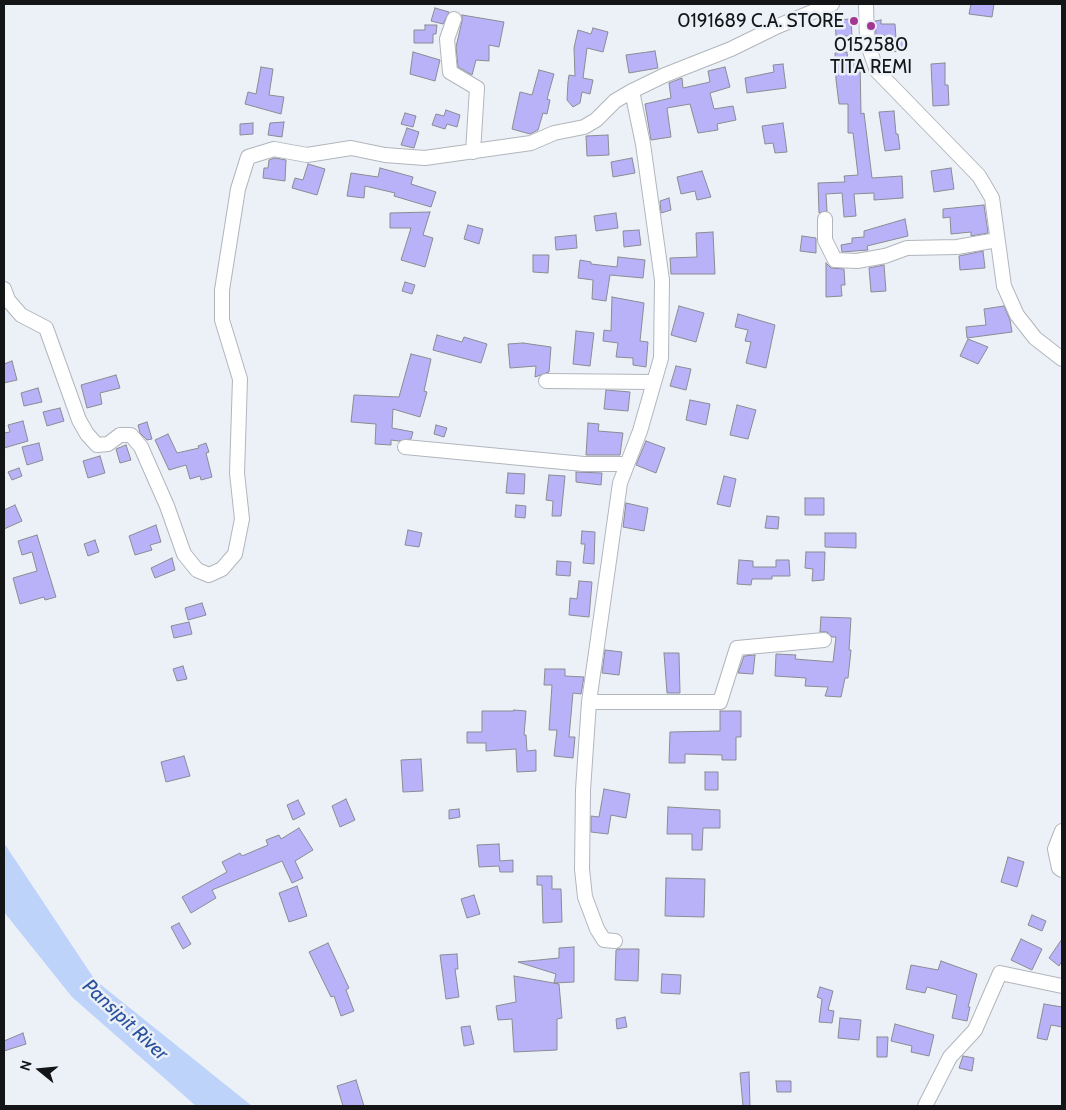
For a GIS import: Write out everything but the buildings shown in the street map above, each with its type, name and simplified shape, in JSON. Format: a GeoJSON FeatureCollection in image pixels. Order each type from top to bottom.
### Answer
{"type":"FeatureCollection","features":[{"type":"Feature","properties":{"kind":"street"},"geometry":{"type":"LineString","coordinates":[[4,289],[8,300],[21,315],[46,328],[79,420],[87,434],[97,445],[108,444],[120,436],[131,435],[141,446],[167,506],[184,554],[197,570],[209,575],[222,569],[235,554],[242,519],[237,473],[240,379],[222,320],[222,290],[238,189],[248,157],[274,149],[307,154],[350,148],[385,155],[426,158],[531,143],[554,133],[584,127],[596,120],[615,101],[632,91],[665,75],[731,49],[778,26],[832,4]]}},
{"type":"Feature","properties":{"kind":"street"},"geometry":{"type":"LineString","coordinates":[[866,4],[867,42],[877,71],[979,176],[992,198],[1004,286],[1017,315],[1035,338],[1062,359]]}},
{"type":"Feature","properties":{"kind":"street"},"geometry":{"type":"LineString","coordinates":[[454,19],[447,39],[450,72],[477,88],[473,152]]}},
{"type":"Feature","properties":{"kind":"street"},"geometry":{"type":"LineString","coordinates":[[615,941],[604,940],[597,929],[585,897],[582,869],[583,790],[589,702],[620,483],[640,431],[660,358],[662,280],[644,144],[632,91]]}},
{"type":"Feature","properties":{"kind":"street"},"geometry":{"type":"LineString","coordinates":[[825,219],[825,240],[835,260],[857,261],[885,256],[907,248],[957,247],[997,240]]}},
{"type":"Feature","properties":{"kind":"street"},"geometry":{"type":"LineString","coordinates":[[546,381],[654,382]]}},
{"type":"Feature","properties":{"kind":"street"},"geometry":{"type":"LineString","coordinates":[[405,447],[584,464],[627,464]]}},
{"type":"Feature","properties":{"kind":"street"},"geometry":{"type":"LineString","coordinates":[[589,702],[720,702],[736,648],[824,640]]}},
{"type":"Feature","properties":{"kind":"street"},"geometry":{"type":"LineString","coordinates":[[1062,831],[1055,850],[1059,868],[1062,870]]}},
{"type":"Feature","properties":{"kind":"street"},"geometry":{"type":"LineString","coordinates":[[925,1106],[925,1102],[950,1056],[974,1030],[1000,973],[1062,986]]}},
{"type":"Feature","properties":{"kind":"water","name":"Pansipit River"},"geometry":{"type":"Polygon","coordinates":[[[4,843],[95,980],[252,1106],[196,1106],[72,997],[4,912],[4,843]]]}},
{"type":"Feature","properties":{"kind":"place","name":"0191689 C.A. STORE"},"geometry":{"type":"Point","coordinates":[854,21]}},
{"type":"Feature","properties":{"kind":"place","name":"0152580 TITA REMI"},"geometry":{"type":"Point","coordinates":[871,26]}}]}
